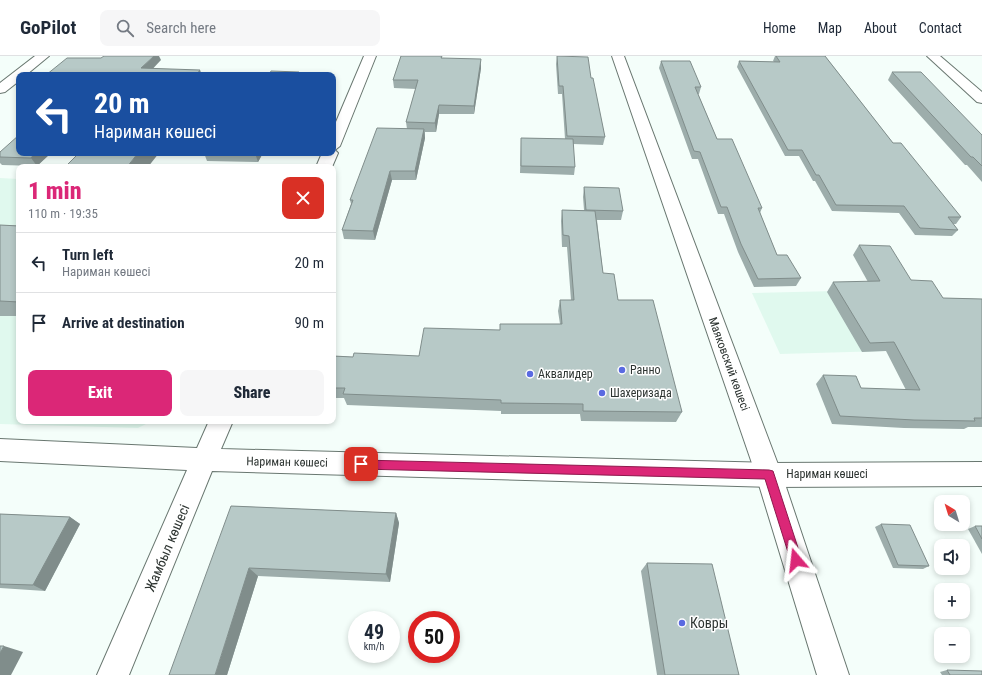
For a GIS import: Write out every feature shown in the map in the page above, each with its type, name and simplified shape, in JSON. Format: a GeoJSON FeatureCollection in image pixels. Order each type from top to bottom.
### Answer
{"type":"FeatureCollection","features":[{"type":"Feature","properties":{"kind":"street"},"geometry":{"type":"LineString","coordinates":[[0,75],[25,56]]}},
{"type":"Feature","properties":{"kind":"street"},"geometry":{"type":"LineString","coordinates":[[22,72],[43,56]]}},
{"type":"Feature","properties":{"kind":"street"},"geometry":{"type":"LineString","coordinates":[[336,139],[370,56]]}},
{"type":"Feature","properties":{"kind":"street","name":"Маяковский көшесі"},"geometry":{"type":"LineString","coordinates":[[618,56],[769,474],[833,675]]}},
{"type":"Feature","properties":{"kind":"street"},"geometry":{"type":"LineString","coordinates":[[933,56],[982,99]]}},
{"type":"Feature","properties":{"kind":"street"},"geometry":{"type":"LineString","coordinates":[[0,89],[16,77]]}},
{"type":"Feature","properties":{"kind":"street","name":"Жамбыл көшесі"},"geometry":{"type":"LineString","coordinates":[[113,675],[220,424]]}},
{"type":"Feature","properties":{"kind":"street","name":"Нариман көшесі"},"geometry":{"type":"LineString","coordinates":[[0,450],[205,460],[769,474],[982,474]]}},
{"type":"Feature","properties":{"kind":"shaded area"},"geometry":{"type":"Polygon","coordinates":[[[0,178],[16,179],[16,424],[146,424],[138,428],[0,424],[0,178]]]}},
{"type":"Feature","properties":{"kind":"shaded area"},"geometry":{"type":"Polygon","coordinates":[[[879,290],[920,350],[780,354],[752,293],[879,290]]]}},
{"type":"Feature","properties":{"kind":"building"},"geometry":{"type":"Polygon","coordinates":[[[104,56],[154,56],[141,68],[200,70],[198,72],[50,72],[67,58],[101,58],[104,56]]]}},
{"type":"Feature","properties":{"kind":"building"},"geometry":{"type":"Polygon","coordinates":[[[401,56],[442,56],[441,58],[481,59],[474,106],[439,105],[435,123],[406,122],[418,80],[393,80],[401,56]]]}},
{"type":"Feature","properties":{"kind":"building"},"geometry":{"type":"Polygon","coordinates":[[[557,56],[588,57],[591,78],[593,78],[605,137],[567,136],[563,86],[559,86],[557,56]]]}},
{"type":"Feature","properties":{"kind":"building"},"geometry":{"type":"Polygon","coordinates":[[[776,56],[825,56],[893,143],[901,143],[961,217],[948,217],[958,230],[920,228],[904,206],[836,205],[819,175],[816,175],[802,150],[788,150],[739,61],[780,62],[776,56]]]}},
{"type":"Feature","properties":{"kind":"building"},"geometry":{"type":"Polygon","coordinates":[[[661,61],[690,61],[701,87],[695,87],[717,139],[732,139],[762,208],[758,208],[777,255],[787,255],[801,278],[758,279],[741,244],[727,207],[721,207],[700,152],[694,151],[661,61]]]}},
{"type":"Feature","properties":{"kind":"building"},"geometry":{"type":"Polygon","coordinates":[[[271,71],[299,72],[270,72],[271,71]]]}},
{"type":"Feature","properties":{"kind":"building"},"geometry":{"type":"Polygon","coordinates":[[[892,72],[921,72],[982,135],[982,166],[973,157],[971,157],[892,72]]]}},
{"type":"Feature","properties":{"kind":"building"},"geometry":{"type":"Polygon","coordinates":[[[377,128],[424,129],[415,171],[390,171],[373,231],[342,230],[353,200],[350,200],[377,128]]]}},
{"type":"Feature","properties":{"kind":"building"},"geometry":{"type":"Polygon","coordinates":[[[16,138],[16,156],[33,156],[31,158],[0,157],[0,152],[16,138]]]}},
{"type":"Feature","properties":{"kind":"building"},"geometry":{"type":"Polygon","coordinates":[[[521,138],[573,139],[575,167],[521,166],[521,138]]]}},
{"type":"Feature","properties":{"kind":"building"},"geometry":{"type":"Polygon","coordinates":[[[76,156],[136,156],[129,164],[68,164],[76,156]]]}},
{"type":"Feature","properties":{"kind":"building"},"geometry":{"type":"Polygon","coordinates":[[[584,187],[619,188],[623,211],[586,210],[584,187]]]}},
{"type":"Feature","properties":{"kind":"building"},"geometry":{"type":"Polygon","coordinates":[[[562,210],[595,211],[603,273],[614,274],[618,300],[653,300],[682,412],[583,411],[583,404],[501,403],[501,400],[343,394],[345,388],[336,388],[336,356],[353,357],[354,353],[419,356],[424,328],[500,330],[500,324],[562,324],[560,300],[574,300],[569,236],[563,235],[562,210]]]}},
{"type":"Feature","properties":{"kind":"building"},"geometry":{"type":"Polygon","coordinates":[[[0,225],[16,226],[16,302],[0,301],[0,225]]]}},
{"type":"Feature","properties":{"kind":"building"},"geometry":{"type":"Polygon","coordinates":[[[859,245],[890,246],[911,280],[932,281],[943,298],[982,299],[982,418],[974,418],[975,421],[914,420],[840,416],[823,375],[856,376],[861,388],[920,390],[894,342],[870,343],[833,282],[880,281],[859,245]]]}},
{"type":"Feature","properties":{"kind":"building"},"geometry":{"type":"Polygon","coordinates":[[[231,506],[396,513],[386,574],[249,568],[215,675],[169,675],[231,506]]]}},
{"type":"Feature","properties":{"kind":"building"},"geometry":{"type":"Polygon","coordinates":[[[0,514],[70,517],[33,585],[0,584],[0,514]]]}},
{"type":"Feature","properties":{"kind":"building"},"geometry":{"type":"Polygon","coordinates":[[[881,524],[910,525],[929,566],[898,565],[881,524]]]}},
{"type":"Feature","properties":{"kind":"building"},"geometry":{"type":"Polygon","coordinates":[[[975,526],[982,526],[982,539],[975,526]]]}},
{"type":"Feature","properties":{"kind":"building","name":"Ковры"},"geometry":{"type":"Polygon","coordinates":[[[647,563],[712,564],[739,675],[665,675],[647,563]]]}},
{"type":"Feature","properties":{"kind":"building"},"geometry":{"type":"Polygon","coordinates":[[[0,646],[4,646],[0,653],[0,646]]]}},
{"type":"Feature","properties":{"kind":"building"},"geometry":{"type":"Polygon","coordinates":[[[947,670],[982,671],[982,675],[950,675],[947,670]]]}},
{"type":"Feature","properties":{"kind":"place","name":"Ранно"},"geometry":{"type":"Point","coordinates":[622,370]}},
{"type":"Feature","properties":{"kind":"place","name":"Аквалидер"},"geometry":{"type":"Point","coordinates":[530,374]}},
{"type":"Feature","properties":{"kind":"place","name":"Шахеризада"},"geometry":{"type":"Point","coordinates":[602,393]}},
{"type":"Feature","properties":{"kind":"place","name":"Ковры"},"geometry":{"type":"Point","coordinates":[682,623]}},
{"type":"Feature","properties":{"kind":"route"},"geometry":{"type":"LineString","coordinates":[[361,464],[769,474],[796,560]]}}]}
